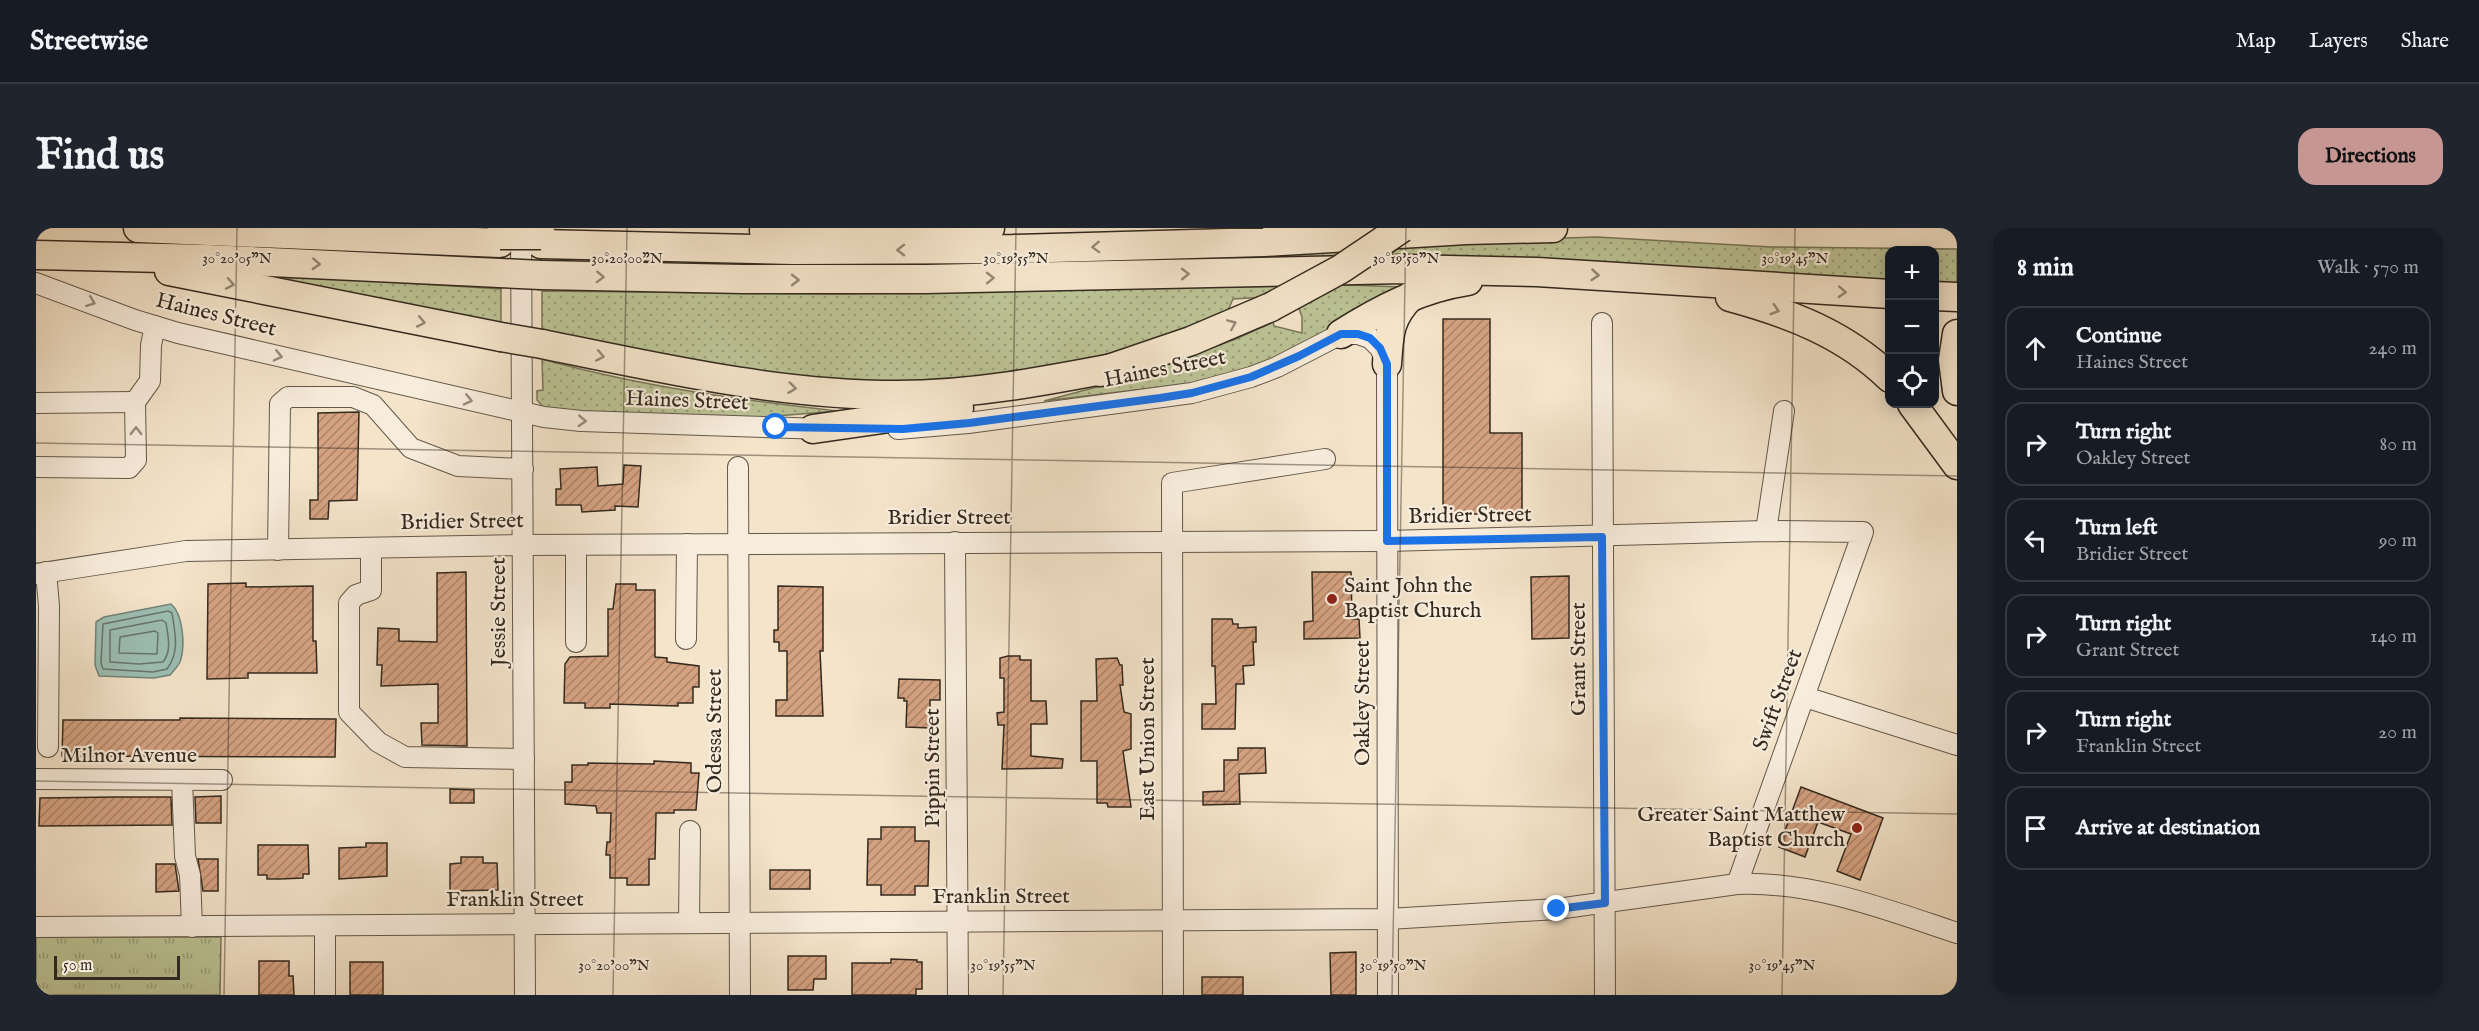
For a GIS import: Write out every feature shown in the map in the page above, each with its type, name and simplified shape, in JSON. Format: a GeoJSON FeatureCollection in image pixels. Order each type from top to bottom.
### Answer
{"type":"FeatureCollection","features":[{"type":"Feature","properties":{"kind":"highway"},"geometry":{"type":"LineString","coordinates":[[138,228],[368,238],[990,228]]}},
{"type":"Feature","properties":{"kind":"highway"},"geometry":{"type":"LineString","coordinates":[[813,429],[953,410],[1025,394],[1118,367],[1201,337],[1271,307],[1341,269],[1402,228]]}},
{"type":"Feature","properties":{"kind":"highway"},"geometry":{"type":"LineString","coordinates":[[521,237],[793,250],[1013,249],[1254,242],[1466,230],[1553,228]]}},
{"type":"Feature","properties":{"kind":"highway"},"geometry":{"type":"LineString","coordinates":[[36,255],[542,275],[803,280],[1050,277],[1333,269],[1537,272],[1885,294]]}},
{"type":"Feature","properties":{"kind":"highway"},"geometry":{"type":"LineString","coordinates":[[90,256],[722,380],[819,392],[938,394],[1019,386],[1118,367]]}},
{"type":"Feature","properties":{"kind":"highway"},"geometry":{"type":"LineString","coordinates":[[1341,334],[1372,314],[1411,296],[1454,283],[1537,272]]}},
{"type":"Feature","properties":{"kind":"highway"},"geometry":{"type":"LineString","coordinates":[[1658,280],[1740,299],[1797,318],[1847,344],[1885,374]]}},
{"type":"Feature","properties":{"kind":"highway"},"geometry":{"type":"LineString","coordinates":[[1387,364],[1392,321],[1398,309],[1411,296]]}},
{"type":"Feature","properties":{"kind":"highway"},"geometry":{"type":"LineString","coordinates":[[1939,296],[1957,297]]}},
{"type":"Feature","properties":{"kind":"highway"},"geometry":{"type":"LineString","coordinates":[[1957,334],[1953,360],[1957,391]]}},
{"type":"Feature","properties":{"kind":"highway"},"geometry":{"type":"LineString","coordinates":[[1915,408],[1957,465]]}},
{"type":"Feature","properties":{"kind":"street","name":"Jessie Street"},"geometry":{"type":"LineString","coordinates":[[521,237],[524,413],[525,995]]}},
{"type":"Feature","properties":{"kind":"street","name":"Haines Street"},"geometry":{"type":"LineString","coordinates":[[36,283],[155,326],[524,413],[581,421],[813,429],[903,429],[940,426],[1192,393],[1251,377],[1341,334]]}},
{"type":"Feature","properties":{"kind":"street","name":"Grant Street"},"geometry":{"type":"LineString","coordinates":[[1602,323],[1605,995]]}},
{"type":"Feature","properties":{"kind":"street"},"geometry":{"type":"LineString","coordinates":[[36,467],[129,468],[136,460],[135,402],[150,381],[151,345],[155,326]]}},
{"type":"Feature","properties":{"kind":"street"},"geometry":{"type":"LineString","coordinates":[[1341,334],[1358,334],[1370,338],[1380,348],[1387,364]]}},
{"type":"Feature","properties":{"kind":"street","name":"Oakley Street"},"geometry":{"type":"LineString","coordinates":[[1387,364],[1388,995]]}},
{"type":"Feature","properties":{"kind":"street"},"geometry":{"type":"LineString","coordinates":[[278,550],[280,404],[288,397],[353,397],[373,405],[411,448],[458,466],[524,469]]}},
{"type":"Feature","properties":{"kind":"street"},"geometry":{"type":"LineString","coordinates":[[36,403],[135,402]]}},
{"type":"Feature","properties":{"kind":"street"},"geometry":{"type":"LineString","coordinates":[[1766,531],[1784,411]]}},
{"type":"Feature","properties":{"kind":"street","name":"East Union Street"},"geometry":{"type":"LineString","coordinates":[[1173,995],[1172,483],[1325,459]]}},
{"type":"Feature","properties":{"kind":"street","name":"Odessa Street"},"geometry":{"type":"LineString","coordinates":[[738,467],[740,995]]}},
{"type":"Feature","properties":{"kind":"street","name":"Bridier Street"},"geometry":{"type":"LineString","coordinates":[[41,573],[186,551],[523,545],[1387,541],[1766,531],[1863,532]]}},
{"type":"Feature","properties":{"kind":"street","name":"Swift Street"},"geometry":{"type":"LineString","coordinates":[[1737,884],[1863,532]]}},
{"type":"Feature","properties":{"kind":"street","name":"Pippin Street"},"geometry":{"type":"LineString","coordinates":[[956,542],[958,995]]}},
{"type":"Feature","properties":{"kind":"street"},"geometry":{"type":"LineString","coordinates":[[686,639],[687,544]]}},
{"type":"Feature","properties":{"kind":"street"},"geometry":{"type":"LineString","coordinates":[[576,545],[576,642]]}},
{"type":"Feature","properties":{"kind":"street"},"geometry":{"type":"LineString","coordinates":[[371,548],[371,590],[356,595],[349,603],[349,712],[378,742],[405,757],[524,759]]}},
{"type":"Feature","properties":{"kind":"street"},"geometry":{"type":"LineString","coordinates":[[41,573],[49,606],[48,747]]}},
{"type":"Feature","properties":{"kind":"street"},"geometry":{"type":"LineString","coordinates":[[1805,697],[1957,745]]}},
{"type":"Feature","properties":{"kind":"street","name":"Milnor Avenue"},"geometry":{"type":"LineString","coordinates":[[36,779],[222,780]]}},
{"type":"Feature","properties":{"kind":"street"},"geometry":{"type":"LineString","coordinates":[[182,780],[185,856],[190,875],[192,927]]}},
{"type":"Feature","properties":{"kind":"street"},"geometry":{"type":"LineString","coordinates":[[689,922],[690,831]]}},
{"type":"Feature","properties":{"kind":"street","name":"Franklin Street"},"geometry":{"type":"LineString","coordinates":[[36,927],[325,927],[525,922],[1388,919],[1557,909],[1737,884],[1785,885],[1822,892],[1873,905],[1957,933]]}},
{"type":"Feature","properties":{"kind":"street"},"geometry":{"type":"LineString","coordinates":[[325,927],[325,995]]}},
{"type":"Feature","properties":{"kind":"green space"},"geometry":{"type":"Polygon","coordinates":[[[1597,237],[1771,247],[1885,248],[1885,284],[1388,256],[1406,243],[1597,237]]]}},
{"type":"Feature","properties":{"kind":"green space"},"geometry":{"type":"Polygon","coordinates":[[[1357,247],[1341,257],[1164,258],[1357,247]]]}},
{"type":"Feature","properties":{"kind":"green space"},"geometry":{"type":"Polygon","coordinates":[[[1939,249],[1957,249],[1957,283],[1939,283],[1939,249]]]}},
{"type":"Feature","properties":{"kind":"green space"},"geometry":{"type":"Polygon","coordinates":[[[246,273],[501,289],[501,325],[246,273]]]}},
{"type":"Feature","properties":{"kind":"green space"},"geometry":{"type":"Polygon","coordinates":[[[1350,285],[1401,287],[1345,325],[1228,379],[1044,401],[1108,384],[1236,339],[1273,322],[1274,326],[1302,333],[1302,317],[1297,303],[1266,297],[1233,299],[1225,317],[1161,342],[1020,377],[819,386],[542,334],[542,291],[838,294],[1350,285]]]}},
{"type":"Feature","properties":{"kind":"green space"},"geometry":{"type":"Polygon","coordinates":[[[542,359],[615,377],[689,391],[838,411],[776,416],[771,420],[548,412],[537,400],[537,391],[543,390],[542,359]]]}},
{"type":"Feature","properties":{"kind":"green space"},"geometry":{"type":"Polygon","coordinates":[[[36,937],[221,937],[220,995],[36,995],[36,937]]]}},
{"type":"Feature","properties":{"kind":"water"},"geometry":{"type":"Polygon","coordinates":[[[171,604],[178,615],[183,645],[180,661],[170,675],[154,678],[99,676],[95,665],[96,622],[104,617],[171,604]]]}},
{"type":"Feature","properties":{"kind":"building"},"geometry":{"type":"Polygon","coordinates":[[[1443,319],[1490,319],[1490,433],[1522,433],[1522,514],[1443,514],[1443,319]]]}},
{"type":"Feature","properties":{"kind":"building"},"geometry":{"type":"Polygon","coordinates":[[[359,412],[357,500],[329,501],[328,519],[310,519],[310,500],[318,500],[318,413],[359,412]]]}},
{"type":"Feature","properties":{"kind":"building"},"geometry":{"type":"Polygon","coordinates":[[[624,465],[641,466],[638,507],[615,506],[615,510],[582,512],[581,505],[556,505],[556,489],[561,489],[560,469],[597,467],[598,486],[623,484],[624,465]]]}},
{"type":"Feature","properties":{"kind":"building"},"geometry":{"type":"Polygon","coordinates":[[[466,572],[467,746],[422,745],[421,723],[438,723],[438,684],[381,686],[382,665],[377,665],[378,628],[399,629],[399,641],[437,642],[437,573],[466,572]]]}},
{"type":"Feature","properties":{"kind":"building","name":"Saint John the Baptist Church"},"geometry":{"type":"Polygon","coordinates":[[[1312,572],[1351,572],[1352,619],[1359,619],[1360,638],[1304,639],[1304,622],[1313,621],[1312,572]]]}},
{"type":"Feature","properties":{"kind":"building"},"geometry":{"type":"Polygon","coordinates":[[[1569,576],[1569,638],[1532,639],[1531,577],[1569,576]]]}},
{"type":"Feature","properties":{"kind":"building"},"geometry":{"type":"Polygon","coordinates":[[[246,583],[246,587],[313,586],[313,641],[316,641],[317,673],[248,673],[248,678],[207,679],[208,584],[246,583]]]}},
{"type":"Feature","properties":{"kind":"building"},"geometry":{"type":"Polygon","coordinates":[[[616,584],[636,584],[636,590],[655,590],[655,657],[667,658],[667,662],[699,666],[699,687],[693,687],[693,703],[678,703],[678,706],[610,704],[610,708],[585,708],[585,703],[564,703],[565,664],[570,657],[608,656],[608,609],[613,609],[616,584]]]}},
{"type":"Feature","properties":{"kind":"building"},"geometry":{"type":"Polygon","coordinates":[[[778,586],[823,587],[823,651],[820,651],[823,716],[776,716],[776,700],[787,700],[787,651],[779,651],[779,642],[774,642],[774,630],[778,630],[778,586]]]}},
{"type":"Feature","properties":{"kind":"building"},"geometry":{"type":"Polygon","coordinates":[[[1212,619],[1232,619],[1233,624],[1238,624],[1238,628],[1256,627],[1256,642],[1253,642],[1254,665],[1243,666],[1244,684],[1236,684],[1235,729],[1202,729],[1202,704],[1216,704],[1215,666],[1212,666],[1212,619]]]}},
{"type":"Feature","properties":{"kind":"building"},"geometry":{"type":"Polygon","coordinates":[[[1020,656],[1020,660],[1031,660],[1031,701],[1046,701],[1047,724],[1031,724],[1031,756],[1063,759],[1062,768],[1002,769],[1004,725],[998,725],[997,713],[1004,712],[1004,678],[1000,678],[1000,658],[1020,656]]]}},
{"type":"Feature","properties":{"kind":"building"},"geometry":{"type":"Polygon","coordinates":[[[1117,658],[1122,665],[1123,685],[1120,685],[1124,712],[1131,714],[1131,749],[1123,751],[1131,807],[1108,807],[1107,803],[1097,803],[1097,761],[1081,761],[1081,701],[1097,701],[1096,659],[1117,658]]]}},
{"type":"Feature","properties":{"kind":"building"},"geometry":{"type":"Polygon","coordinates":[[[899,679],[940,680],[940,700],[930,700],[930,728],[906,727],[907,701],[904,701],[904,698],[898,698],[899,679]]]}},
{"type":"Feature","properties":{"kind":"building"},"geometry":{"type":"Polygon","coordinates":[[[180,718],[336,719],[335,757],[62,756],[63,720],[180,720],[180,718]]]}},
{"type":"Feature","properties":{"kind":"building"},"geometry":{"type":"Polygon","coordinates":[[[1238,748],[1265,748],[1266,773],[1239,774],[1240,804],[1203,805],[1203,792],[1224,791],[1224,760],[1238,760],[1238,748]]]}},
{"type":"Feature","properties":{"kind":"building"},"geometry":{"type":"Polygon","coordinates":[[[654,761],[691,763],[691,773],[699,773],[696,810],[656,813],[655,859],[649,859],[649,885],[627,885],[627,878],[610,878],[610,855],[606,855],[607,842],[610,842],[611,813],[597,813],[596,806],[565,804],[565,782],[572,782],[572,765],[588,765],[588,763],[654,764],[654,761]]]}},
{"type":"Feature","properties":{"kind":"building","name":"Greater Saint Matthew Baptist Church"},"geometry":{"type":"Polygon","coordinates":[[[1801,787],[1883,818],[1860,880],[1837,871],[1851,834],[1818,822],[1805,857],[1779,847],[1801,787]]]}},
{"type":"Feature","properties":{"kind":"building"},"geometry":{"type":"Polygon","coordinates":[[[450,789],[474,790],[474,803],[450,803],[450,789]]]}},
{"type":"Feature","properties":{"kind":"building"},"geometry":{"type":"Polygon","coordinates":[[[221,796],[221,823],[196,823],[195,797],[221,796]]]}},
{"type":"Feature","properties":{"kind":"building"},"geometry":{"type":"Polygon","coordinates":[[[171,797],[172,825],[39,826],[40,798],[171,797]]]}},
{"type":"Feature","properties":{"kind":"building"},"geometry":{"type":"Polygon","coordinates":[[[881,827],[915,827],[915,841],[929,841],[928,886],[915,886],[915,895],[881,895],[881,885],[867,885],[868,839],[881,839],[881,827]]]}},
{"type":"Feature","properties":{"kind":"building"},"geometry":{"type":"Polygon","coordinates":[[[366,843],[387,843],[387,876],[339,879],[339,848],[366,847],[366,843]]]}},
{"type":"Feature","properties":{"kind":"building"},"geometry":{"type":"Polygon","coordinates":[[[258,845],[308,845],[309,874],[303,874],[303,878],[280,879],[267,879],[267,875],[258,875],[258,845]]]}},
{"type":"Feature","properties":{"kind":"building"},"geometry":{"type":"Polygon","coordinates":[[[461,857],[483,857],[483,863],[497,863],[498,890],[450,891],[450,864],[461,863],[461,857]]]}},
{"type":"Feature","properties":{"kind":"building"},"geometry":{"type":"Polygon","coordinates":[[[198,859],[218,859],[218,891],[203,891],[198,859]]]}},
{"type":"Feature","properties":{"kind":"building"},"geometry":{"type":"Polygon","coordinates":[[[156,864],[175,864],[179,891],[156,892],[156,864]]]}},
{"type":"Feature","properties":{"kind":"building"},"geometry":{"type":"Polygon","coordinates":[[[770,870],[810,870],[810,889],[770,889],[770,870]]]}},
{"type":"Feature","properties":{"kind":"building"},"geometry":{"type":"Polygon","coordinates":[[[1356,952],[1356,995],[1331,995],[1330,953],[1356,952]]]}},
{"type":"Feature","properties":{"kind":"building"},"geometry":{"type":"Polygon","coordinates":[[[788,956],[826,956],[826,979],[814,979],[813,990],[788,990],[788,956]]]}},
{"type":"Feature","properties":{"kind":"building"},"geometry":{"type":"Polygon","coordinates":[[[891,959],[922,962],[922,989],[916,989],[916,995],[852,995],[852,963],[891,963],[891,959]]]}},
{"type":"Feature","properties":{"kind":"building"},"geometry":{"type":"Polygon","coordinates":[[[259,961],[289,961],[289,976],[293,976],[294,995],[259,995],[259,961]]]}},
{"type":"Feature","properties":{"kind":"building"},"geometry":{"type":"Polygon","coordinates":[[[350,962],[383,962],[383,995],[350,995],[350,962]]]}},
{"type":"Feature","properties":{"kind":"building"},"geometry":{"type":"Polygon","coordinates":[[[1202,977],[1243,977],[1243,995],[1202,995],[1202,977]]]}},
{"type":"Feature","properties":{"kind":"place","name":"Saint John the Baptist Church"},"geometry":{"type":"Point","coordinates":[1332,599]}},
{"type":"Feature","properties":{"kind":"place","name":"Greater Saint Matthew Baptist Church"},"geometry":{"type":"Point","coordinates":[1857,828]}},
{"type":"Feature","properties":{"kind":"route"},"geometry":{"type":"LineString","coordinates":[[776,427],[903,429],[969,423],[1160,398],[1192,393],[1251,377],[1341,334],[1358,334],[1370,338],[1380,348],[1387,364],[1387,541],[1602,537],[1605,903],[1557,909]]}}]}
